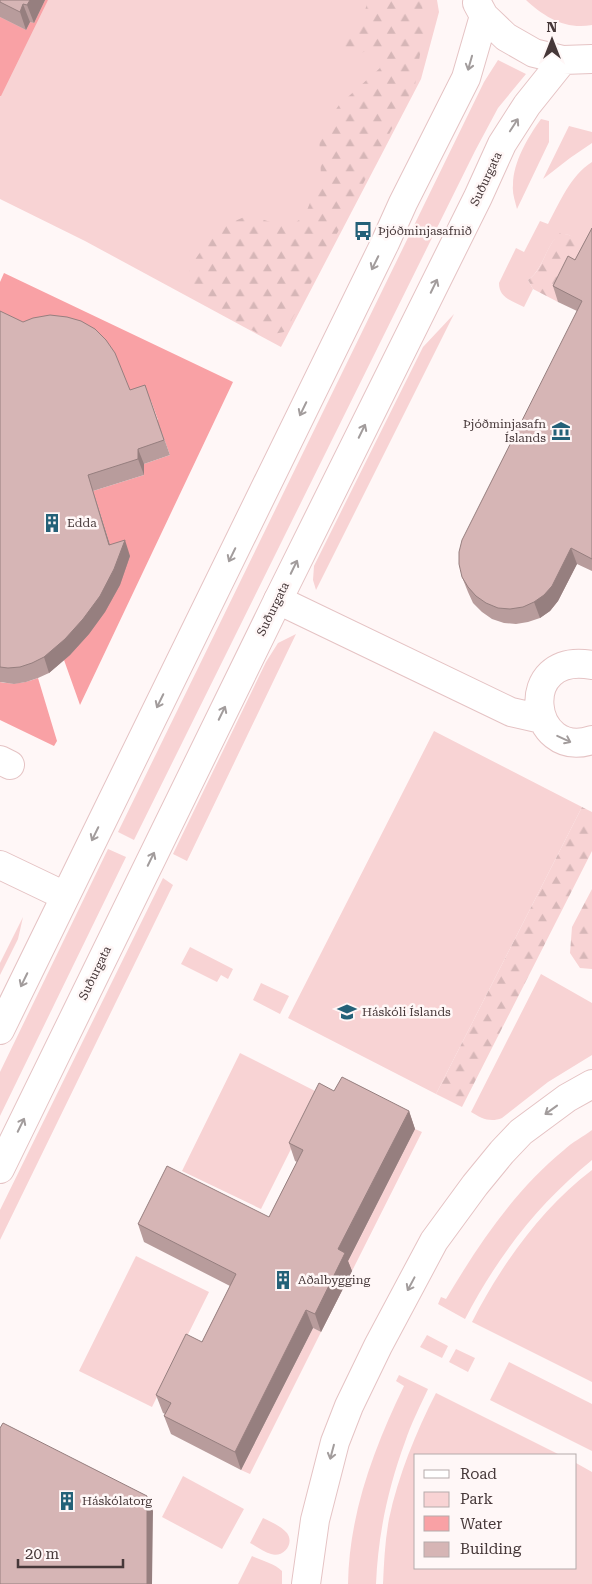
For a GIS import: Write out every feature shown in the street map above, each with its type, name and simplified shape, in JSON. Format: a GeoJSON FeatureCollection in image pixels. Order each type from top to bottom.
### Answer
{"type":"FeatureCollection","features":[{"type":"Feature","properties":{"kind":"main road"},"geometry":{"type":"LineString","coordinates":[[479,8],[506,38],[534,53],[563,60],[592,58]]}},
{"type":"Feature","properties":{"kind":"main road"},"geometry":{"type":"LineString","coordinates":[[0,1030],[403,203],[466,78],[479,8]]}},
{"type":"Feature","properties":{"kind":"main road","name":"Suðurgata"},"geometry":{"type":"LineString","coordinates":[[0,1169],[502,144],[527,105],[563,60]]}},
{"type":"Feature","properties":{"kind":"main road"},"geometry":{"type":"LineString","coordinates":[[278,600],[511,712],[542,719]]}},
{"type":"Feature","properties":{"kind":"main road"},"geometry":{"type":"LineString","coordinates":[[592,665],[566,664],[554,671],[545,681],[540,693],[539,706],[542,719],[549,730],[560,738],[572,743],[585,743],[592,740]]}},
{"type":"Feature","properties":{"kind":"main road"},"geometry":{"type":"LineString","coordinates":[[0,865],[65,896]]}},
{"type":"Feature","properties":{"kind":"main road"},"geometry":{"type":"LineString","coordinates":[[306,1584],[315,1520],[335,1442],[349,1406],[374,1354],[434,1241],[475,1185],[521,1132],[567,1098],[592,1084]]}},
{"type":"Feature","properties":{"kind":"green space"},"geometry":{"type":"Polygon","coordinates":[[[0,0],[437,0],[439,12],[421,79],[281,347],[85,241],[0,199],[0,0]]]}},
{"type":"Feature","properties":{"kind":"green space"},"geometry":{"type":"Polygon","coordinates":[[[368,0],[422,0],[424,30],[415,85],[290,323],[284,332],[263,336],[203,304],[188,288],[190,267],[216,229],[249,215],[289,228],[305,215],[321,176],[319,134],[339,105],[380,68],[377,48],[347,57],[341,48],[342,37],[364,14],[368,0]]]}},
{"type":"Feature","properties":{"kind":"green space"},"geometry":{"type":"Polygon","coordinates":[[[526,0],[592,0],[592,25],[573,26],[556,21],[540,12],[526,0]]]}},
{"type":"Feature","properties":{"kind":"green space"},"geometry":{"type":"Polygon","coordinates":[[[498,60],[526,74],[498,108],[475,151],[134,840],[118,832],[484,82],[498,60]]]}},
{"type":"Feature","properties":{"kind":"green space"},"geometry":{"type":"Polygon","coordinates":[[[541,119],[549,121],[549,142],[517,209],[513,188],[518,159],[526,142],[541,119]]]}},
{"type":"Feature","properties":{"kind":"green space"},"geometry":{"type":"Polygon","coordinates":[[[569,126],[592,132],[592,143],[543,179],[569,126]]]}},
{"type":"Feature","properties":{"kind":"green space"},"geometry":{"type":"Polygon","coordinates":[[[592,162],[592,252],[569,235],[560,234],[551,245],[538,270],[528,280],[533,289],[524,307],[511,301],[501,292],[499,283],[516,248],[524,252],[540,221],[548,224],[561,198],[572,182],[592,162]]]}},
{"type":"Feature","properties":{"kind":"green space"},"geometry":{"type":"Polygon","coordinates":[[[560,233],[587,243],[558,302],[533,289],[528,280],[538,270],[551,244],[560,233]]]}},
{"type":"Feature","properties":{"kind":"green space"},"geometry":{"type":"Polygon","coordinates":[[[454,314],[316,590],[313,580],[314,566],[423,347],[454,314]]]}},
{"type":"Feature","properties":{"kind":"green space"},"geometry":{"type":"Polygon","coordinates":[[[296,634],[187,861],[173,854],[266,662],[278,643],[296,634]]]}},
{"type":"Feature","properties":{"kind":"green space"},"geometry":{"type":"Polygon","coordinates":[[[434,731],[582,807],[436,1094],[288,1018],[434,731]]]}},
{"type":"Feature","properties":{"kind":"green space"},"geometry":{"type":"Polygon","coordinates":[[[582,807],[592,812],[592,851],[462,1107],[436,1094],[582,807]]]}},
{"type":"Feature","properties":{"kind":"green space"},"geometry":{"type":"Polygon","coordinates":[[[108,849],[126,857],[0,1116],[0,1072],[108,849]]]}},
{"type":"Feature","properties":{"kind":"green space"},"geometry":{"type":"Polygon","coordinates":[[[163,878],[173,885],[0,1240],[0,1210],[163,878]]]}},
{"type":"Feature","properties":{"kind":"green space"},"geometry":{"type":"Polygon","coordinates":[[[592,889],[592,969],[580,968],[570,953],[572,927],[592,889]]]}},
{"type":"Feature","properties":{"kind":"green space"},"geometry":{"type":"Polygon","coordinates":[[[23,917],[18,939],[0,975],[0,963],[23,917]]]}},
{"type":"Feature","properties":{"kind":"green space"},"geometry":{"type":"Polygon","coordinates":[[[190,947],[233,969],[228,979],[221,975],[217,982],[181,964],[190,947]]]}},
{"type":"Feature","properties":{"kind":"green space"},"geometry":{"type":"Polygon","coordinates":[[[541,974],[592,1003],[592,1055],[548,1082],[502,1118],[490,1120],[482,1118],[471,1112],[541,974]]]}},
{"type":"Feature","properties":{"kind":"green space"},"geometry":{"type":"Polygon","coordinates":[[[261,983],[289,996],[280,1014],[253,1000],[261,983]]]}},
{"type":"Feature","properties":{"kind":"green space"},"geometry":{"type":"Polygon","coordinates":[[[240,1053],[319,1093],[261,1209],[182,1171],[240,1053]]]}},
{"type":"Feature","properties":{"kind":"green space"},"geometry":{"type":"Polygon","coordinates":[[[415,1129],[422,1132],[352,1271],[345,1267],[415,1129]]]}},
{"type":"Feature","properties":{"kind":"green space"},"geometry":{"type":"Polygon","coordinates":[[[592,1130],[592,1160],[536,1213],[520,1233],[491,1274],[465,1319],[438,1304],[441,1297],[446,1299],[471,1258],[513,1201],[567,1147],[592,1130]]]}},
{"type":"Feature","properties":{"kind":"green space"},"geometry":{"type":"Polygon","coordinates":[[[592,1170],[592,1382],[472,1322],[509,1259],[539,1220],[573,1185],[592,1170]]]}},
{"type":"Feature","properties":{"kind":"green space"},"geometry":{"type":"Polygon","coordinates":[[[136,1256],[209,1292],[152,1407],[79,1371],[136,1256]]]}},
{"type":"Feature","properties":{"kind":"green space"},"geometry":{"type":"Polygon","coordinates":[[[313,1328],[321,1332],[250,1474],[241,1470],[313,1328]]]}},
{"type":"Feature","properties":{"kind":"green space"},"geometry":{"type":"Polygon","coordinates":[[[427,1335],[448,1346],[442,1358],[420,1347],[427,1335]]]}},
{"type":"Feature","properties":{"kind":"green space"},"geometry":{"type":"Polygon","coordinates":[[[456,1349],[475,1358],[468,1372],[449,1362],[456,1349]]]}},
{"type":"Feature","properties":{"kind":"green space"},"geometry":{"type":"Polygon","coordinates":[[[509,1362],[592,1404],[592,1451],[490,1400],[509,1362]]]}},
{"type":"Feature","properties":{"kind":"green space"},"geometry":{"type":"Polygon","coordinates":[[[399,1375],[428,1389],[407,1435],[389,1494],[379,1548],[376,1584],[348,1584],[349,1558],[358,1507],[373,1457],[404,1386],[396,1381],[399,1375]]]}},
{"type":"Feature","properties":{"kind":"green space"},"geometry":{"type":"Polygon","coordinates":[[[436,1393],[558,1454],[414,1454],[414,1569],[577,1569],[577,1464],[592,1472],[592,1584],[383,1584],[389,1519],[408,1454],[436,1393]]]}},
{"type":"Feature","properties":{"kind":"green space"},"geometry":{"type":"Polygon","coordinates":[[[183,1476],[244,1509],[222,1549],[162,1517],[183,1476]]]}},
{"type":"Feature","properties":{"kind":"green space"},"geometry":{"type":"Polygon","coordinates":[[[263,1518],[279,1526],[289,1537],[289,1546],[280,1554],[271,1554],[250,1543],[263,1518]]]}},
{"type":"Feature","properties":{"kind":"green space"},"geometry":{"type":"Polygon","coordinates":[[[252,1556],[279,1568],[282,1571],[282,1584],[238,1584],[252,1556]]]}},
{"type":"Feature","properties":{"kind":"water"},"geometry":{"type":"Polygon","coordinates":[[[45,0],[48,0],[0,96],[0,17],[26,30],[30,22],[34,23],[45,0]]]}},
{"type":"Feature","properties":{"kind":"water"},"geometry":{"type":"Polygon","coordinates":[[[4,273],[233,382],[80,705],[64,660],[70,654],[115,561],[93,491],[144,475],[144,464],[170,455],[162,433],[149,424],[158,420],[151,401],[135,406],[0,324],[0,282],[4,273]]]}},
{"type":"Feature","properties":{"kind":"water"},"geometry":{"type":"Polygon","coordinates":[[[38,678],[57,741],[54,746],[0,720],[0,682],[19,683],[38,678]]]}},
{"type":"Feature","properties":{"kind":"building"},"geometry":{"type":"Polygon","coordinates":[[[0,0],[30,0],[27,5],[23,4],[20,12],[0,2],[0,0]]]}},
{"type":"Feature","properties":{"kind":"building","name":"Þjóðminjasafn Íslands"},"geometry":{"type":"Polygon","coordinates":[[[592,228],[592,559],[571,548],[552,586],[544,595],[523,607],[498,608],[476,596],[468,587],[462,577],[459,552],[462,540],[582,301],[553,286],[568,256],[575,260],[592,228]]]}},
{"type":"Feature","properties":{"kind":"building","name":"Edda"},"geometry":{"type":"Polygon","coordinates":[[[0,311],[23,322],[50,315],[67,317],[81,321],[95,329],[115,353],[130,390],[145,385],[164,440],[138,449],[138,459],[88,475],[109,545],[125,540],[114,569],[100,596],[65,639],[44,657],[20,667],[8,668],[0,667],[0,311]]]}},
{"type":"Feature","properties":{"kind":"building","name":"Aðalbygging"},"geometry":{"type":"Polygon","coordinates":[[[342,1077],[409,1111],[338,1249],[345,1253],[315,1314],[306,1310],[235,1452],[164,1416],[171,1403],[156,1395],[186,1334],[202,1342],[236,1274],[138,1224],[167,1166],[269,1217],[303,1150],[289,1143],[319,1083],[334,1091],[342,1077]]]}},
{"type":"Feature","properties":{"kind":"building","name":"Háskólatorg"},"geometry":{"type":"Polygon","coordinates":[[[3,1423],[147,1496],[147,1584],[0,1584],[0,1428],[3,1423]]]}},
{"type":"Feature","properties":{"kind":"place","name":"Þjóðminjasafnið"},"geometry":{"type":"Point","coordinates":[363,231]}},
{"type":"Feature","properties":{"kind":"place","name":"Þjóðminjasafn Íslands"},"geometry":{"type":"Point","coordinates":[561,431]}},
{"type":"Feature","properties":{"kind":"place","name":"Edda"},"geometry":{"type":"Point","coordinates":[52,523]}},
{"type":"Feature","properties":{"kind":"place","name":"Háskóli Íslands"},"geometry":{"type":"Point","coordinates":[347,1012]}},
{"type":"Feature","properties":{"kind":"place","name":"Aðalbygging"},"geometry":{"type":"Point","coordinates":[283,1280]}},
{"type":"Feature","properties":{"kind":"place","name":"Háskólatorg"},"geometry":{"type":"Point","coordinates":[67,1501]}}]}
